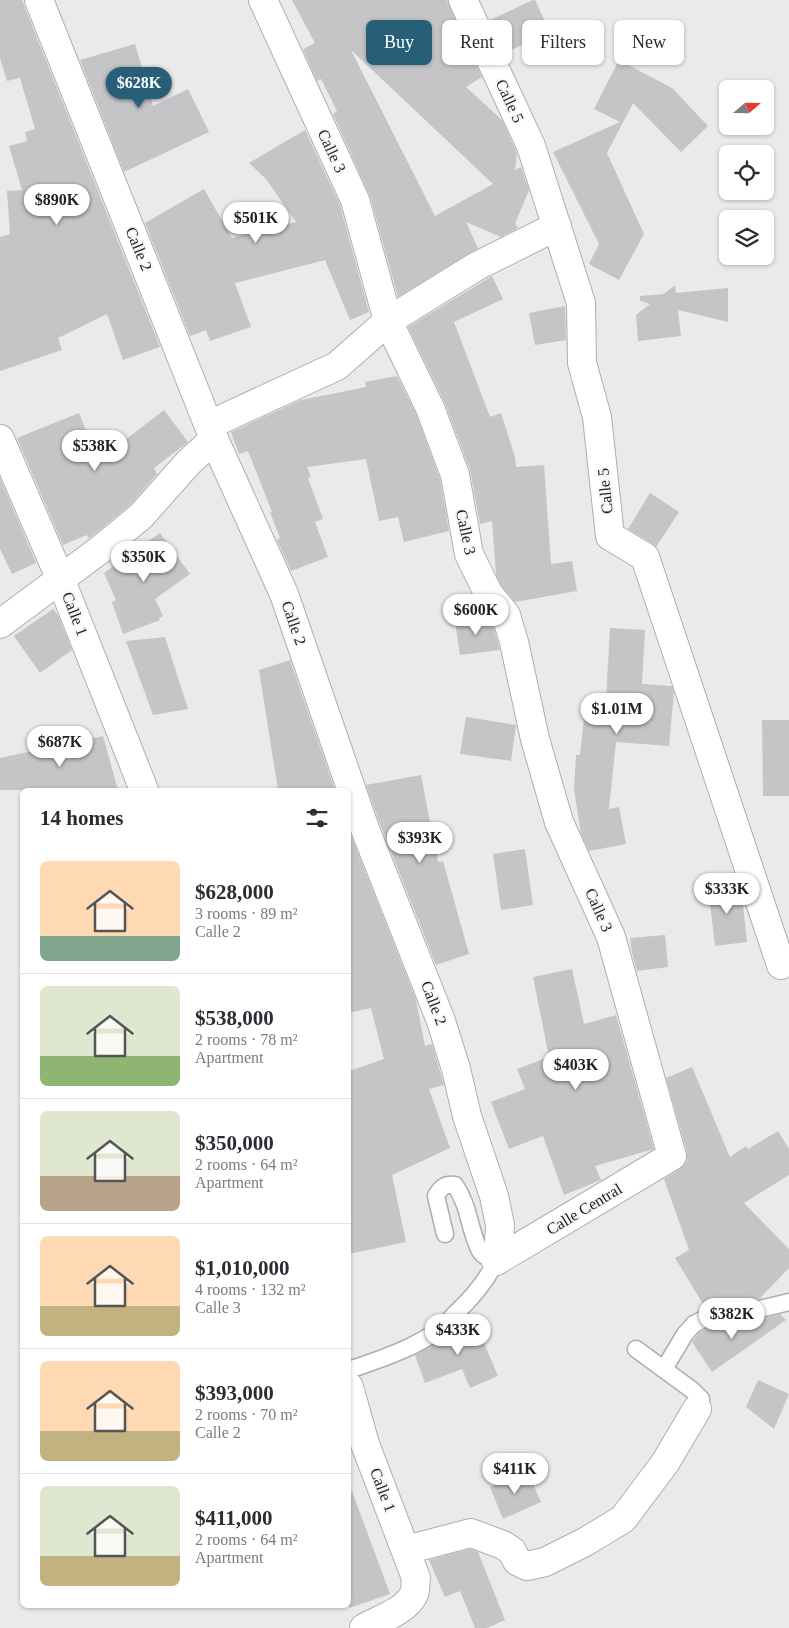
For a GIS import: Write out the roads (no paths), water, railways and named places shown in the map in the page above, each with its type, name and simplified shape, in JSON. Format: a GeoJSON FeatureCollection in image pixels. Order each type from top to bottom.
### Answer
{"type":"FeatureCollection","features":[{"type":"Feature","properties":{"kind":"street","name":"Calle 2"},"geometry":{"type":"LineString","coordinates":[[39,0],[211,432],[284,594],[351,788]]}},
{"type":"Feature","properties":{"kind":"street","name":"Calle 3"},"geometry":{"type":"LineString","coordinates":[[263,0],[355,200],[388,321],[430,408],[455,475],[469,554],[488,593],[506,615],[514,642],[535,738],[559,822],[611,937],[672,1156]]}},
{"type":"Feature","properties":{"kind":"street","name":"Calle 5"},"geometry":{"type":"LineString","coordinates":[[464,0],[531,146],[581,303],[582,363],[598,417],[610,536],[645,556],[781,965]]}},
{"type":"Feature","properties":{"kind":"street"},"geometry":{"type":"LineString","coordinates":[[0,624],[60,578],[102,549],[141,516],[188,463],[211,432],[337,366],[388,321],[478,266],[557,226]]}},
{"type":"Feature","properties":{"kind":"street","name":"Calle 1"},"geometry":{"type":"LineString","coordinates":[[0,439],[60,578],[143,788]]}},
{"type":"Feature","properties":{"kind":"street","name":"Calle 2"},"geometry":{"type":"LineString","coordinates":[[351,788],[365,829],[442,1021],[470,1124],[494,1196],[500,1225],[496,1261]]}},
{"type":"Feature","properties":{"kind":"street","name":"Calle Central"},"geometry":{"type":"LineString","coordinates":[[496,1261],[672,1156]]}},
{"type":"Feature","properties":{"kind":"street","name":"Calle 1"},"geometry":{"type":"LineString","coordinates":[[351,1394],[365,1444],[416,1578],[414,1593],[408,1602],[400,1609],[364,1628]]}},
{"type":"Feature","properties":{"kind":"street"},"geometry":{"type":"LineString","coordinates":[[406,1550],[471,1533],[503,1545],[527,1566],[545,1562],[586,1542],[622,1519],[665,1463],[697,1409]]}},
{"type":"Feature","properties":{"kind":"lane"},"geometry":{"type":"LineString","coordinates":[[351,1369],[386,1357],[440,1329],[476,1293],[488,1277],[496,1261],[487,1259],[481,1252],[466,1204],[455,1185],[447,1184],[440,1189],[436,1196],[445,1234]]}},
{"type":"Feature","properties":{"kind":"lane"},"geometry":{"type":"LineString","coordinates":[[664,1369],[694,1324],[704,1319],[722,1318],[789,1302]]}},
{"type":"Feature","properties":{"kind":"lane"},"geometry":{"type":"LineString","coordinates":[[636,1349],[692,1390],[701,1399],[697,1409]]}}]}
